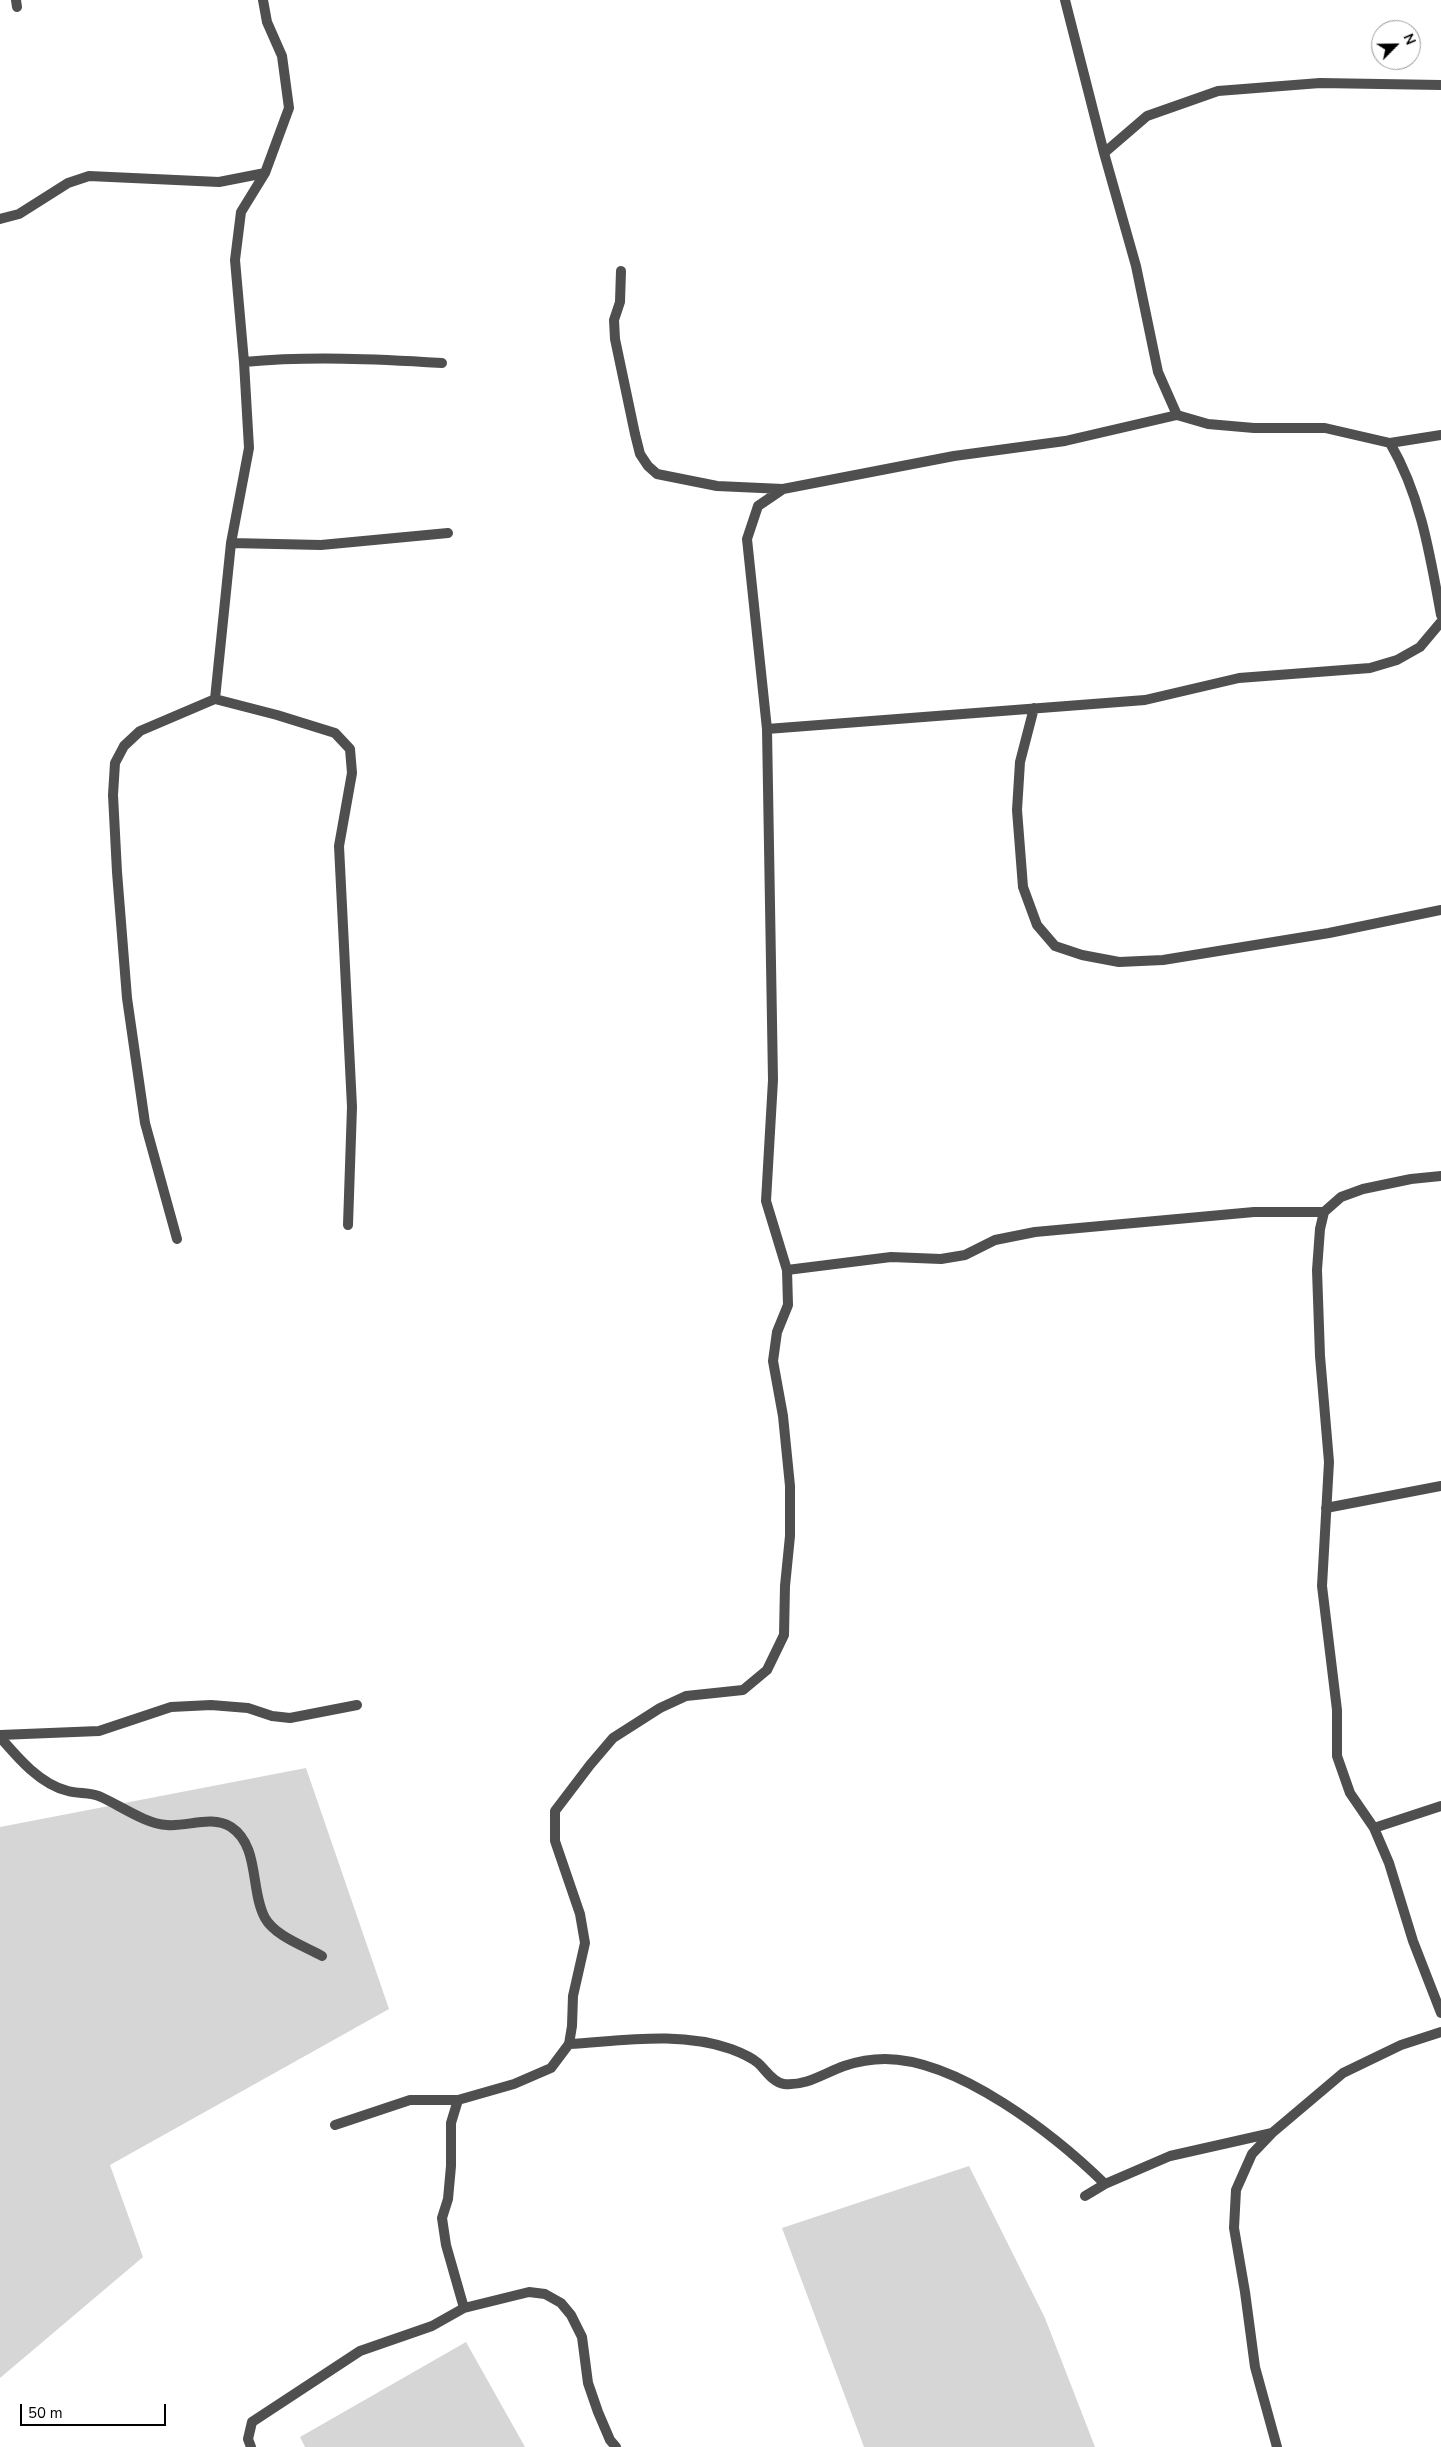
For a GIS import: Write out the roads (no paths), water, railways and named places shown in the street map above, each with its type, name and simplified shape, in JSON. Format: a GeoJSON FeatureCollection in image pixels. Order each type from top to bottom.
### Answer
{"type":"FeatureCollection","features":[{"type":"Feature","properties":{"kind":"street"},"geometry":{"type":"LineString","coordinates":[[215,699],[231,543],[249,448],[235,260],[240,212],[265,173],[288,108],[282,56],[267,22],[264,0]]}},
{"type":"Feature","properties":{"kind":"street"},"geometry":{"type":"LineString","coordinates":[[1065,0],[1104,153],[1136,266],[1158,372],[1177,415]]}},
{"type":"Feature","properties":{"kind":"street"},"geometry":{"type":"LineString","coordinates":[[1104,153],[1147,116],[1218,92],[1320,83],[1441,85]]}},
{"type":"Feature","properties":{"kind":"street"},"geometry":{"type":"LineString","coordinates":[[0,219],[19,214],[68,182],[89,176],[219,182],[265,173]]}},
{"type":"Feature","properties":{"kind":"street"},"geometry":{"type":"LineString","coordinates":[[621,271],[620,302],[614,320],[616,339],[640,454],[648,466],[657,474],[717,486],[783,489],[954,456],[1065,441],[1177,415],[1208,424],[1254,428],[1325,428],[1390,443],[1441,435]]}},
{"type":"Feature","properties":{"kind":"street"},"geometry":{"type":"LineString","coordinates":[[244,362],[292,358],[442,363]]}},
{"type":"Feature","properties":{"kind":"street"},"geometry":{"type":"LineString","coordinates":[[1390,443],[1413,490],[1425,530],[1441,615]]}},
{"type":"Feature","properties":{"kind":"street"},"geometry":{"type":"LineString","coordinates":[[335,2125],[410,2100],[458,2100],[514,2084],[551,2068],[569,2044],[573,1996],[585,1943],[580,1914],[555,1841],[555,1812],[590,1764],[613,1738],[660,1708],[686,1696],[743,1690],[767,1670],[784,1635],[785,1586],[790,1536],[790,1486],[783,1416],[773,1361],[777,1332],[788,1306],[787,1270],[766,1201],[773,1080],[767,729],[747,539],[758,506],[783,489]]}},
{"type":"Feature","properties":{"kind":"street"},"geometry":{"type":"LineString","coordinates":[[231,543],[321,545],[448,533]]}},
{"type":"Feature","properties":{"kind":"street"},"geometry":{"type":"LineString","coordinates":[[767,729],[1145,700],[1239,678],[1370,668],[1397,660],[1420,647],[1441,622]]}},
{"type":"Feature","properties":{"kind":"street"},"geometry":{"type":"LineString","coordinates":[[177,1240],[145,1122],[127,998],[113,795],[115,763],[124,746],[140,731],[215,699],[277,715],[335,733],[350,748],[352,773],[339,846],[352,1107],[348,1225]]}},
{"type":"Feature","properties":{"kind":"street"},"geometry":{"type":"LineString","coordinates":[[1034,708],[1020,762],[1017,810],[1023,887],[1037,925],[1055,946],[1082,955],[1119,962],[1163,960],[1329,933],[1441,910]]}},
{"type":"Feature","properties":{"kind":"street"},"geometry":{"type":"LineString","coordinates":[[1441,1176],[1411,1179],[1363,1189],[1341,1197],[1324,1212],[1320,1229],[1317,1270],[1320,1356],[1329,1462],[1322,1586],[1337,1710],[1338,1756],[1350,1793],[1374,1828],[1389,1863],[1413,1941],[1441,2013]]}},
{"type":"Feature","properties":{"kind":"street"},"geometry":{"type":"LineString","coordinates":[[787,1270],[891,1257],[941,1259],[965,1255],[994,1240],[1035,1232],[1254,1212],[1324,1212]]}},
{"type":"Feature","properties":{"kind":"street"},"geometry":{"type":"LineString","coordinates":[[1326,1508],[1441,1486]]}},
{"type":"Feature","properties":{"kind":"street"},"geometry":{"type":"LineString","coordinates":[[0,1736],[98,1730],[170,1707],[211,1705],[248,1708],[272,1716],[290,1718],[357,1705]]}},
{"type":"Feature","properties":{"kind":"street"},"geometry":{"type":"LineString","coordinates":[[0,1736],[42,1779],[67,1791],[96,1795],[151,1823],[169,1826],[195,1822],[219,1822],[231,1828],[242,1839],[251,1857],[266,1919],[279,1932],[322,1956]]}},
{"type":"Feature","properties":{"kind":"street"},"geometry":{"type":"LineString","coordinates":[[1374,1828],[1441,1806]]}},
{"type":"Feature","properties":{"kind":"street"},"geometry":{"type":"LineString","coordinates":[[1277,2447],[1255,2367],[1234,2228],[1236,2190],[1252,2154],[1272,2134],[1343,2073],[1401,2045],[1441,2032]]}},
{"type":"Feature","properties":{"kind":"street"},"geometry":{"type":"LineString","coordinates":[[569,2044],[644,2038],[692,2041],[731,2049],[756,2061],[780,2083],[786,2084],[808,2082],[845,2066],[885,2059],[924,2065],[966,2081],[1018,2112],[1079,2158],[1105,2184]]}},
{"type":"Feature","properties":{"kind":"street"},"geometry":{"type":"LineString","coordinates":[[458,2100],[451,2123],[451,2166],[448,2199],[442,2218],[446,2245],[464,2308]]}},
{"type":"Feature","properties":{"kind":"street"},"geometry":{"type":"LineString","coordinates":[[1085,2196],[1105,2184],[1170,2156],[1272,2134]]}},
{"type":"Feature","properties":{"kind":"street"},"geometry":{"type":"LineString","coordinates":[[251,2447],[248,2439],[252,2422],[265,2411],[301,2391],[360,2351],[432,2326],[464,2308],[529,2292],[545,2294],[561,2303],[572,2315],[582,2337],[588,2383],[610,2440],[616,2447]]}}]}
